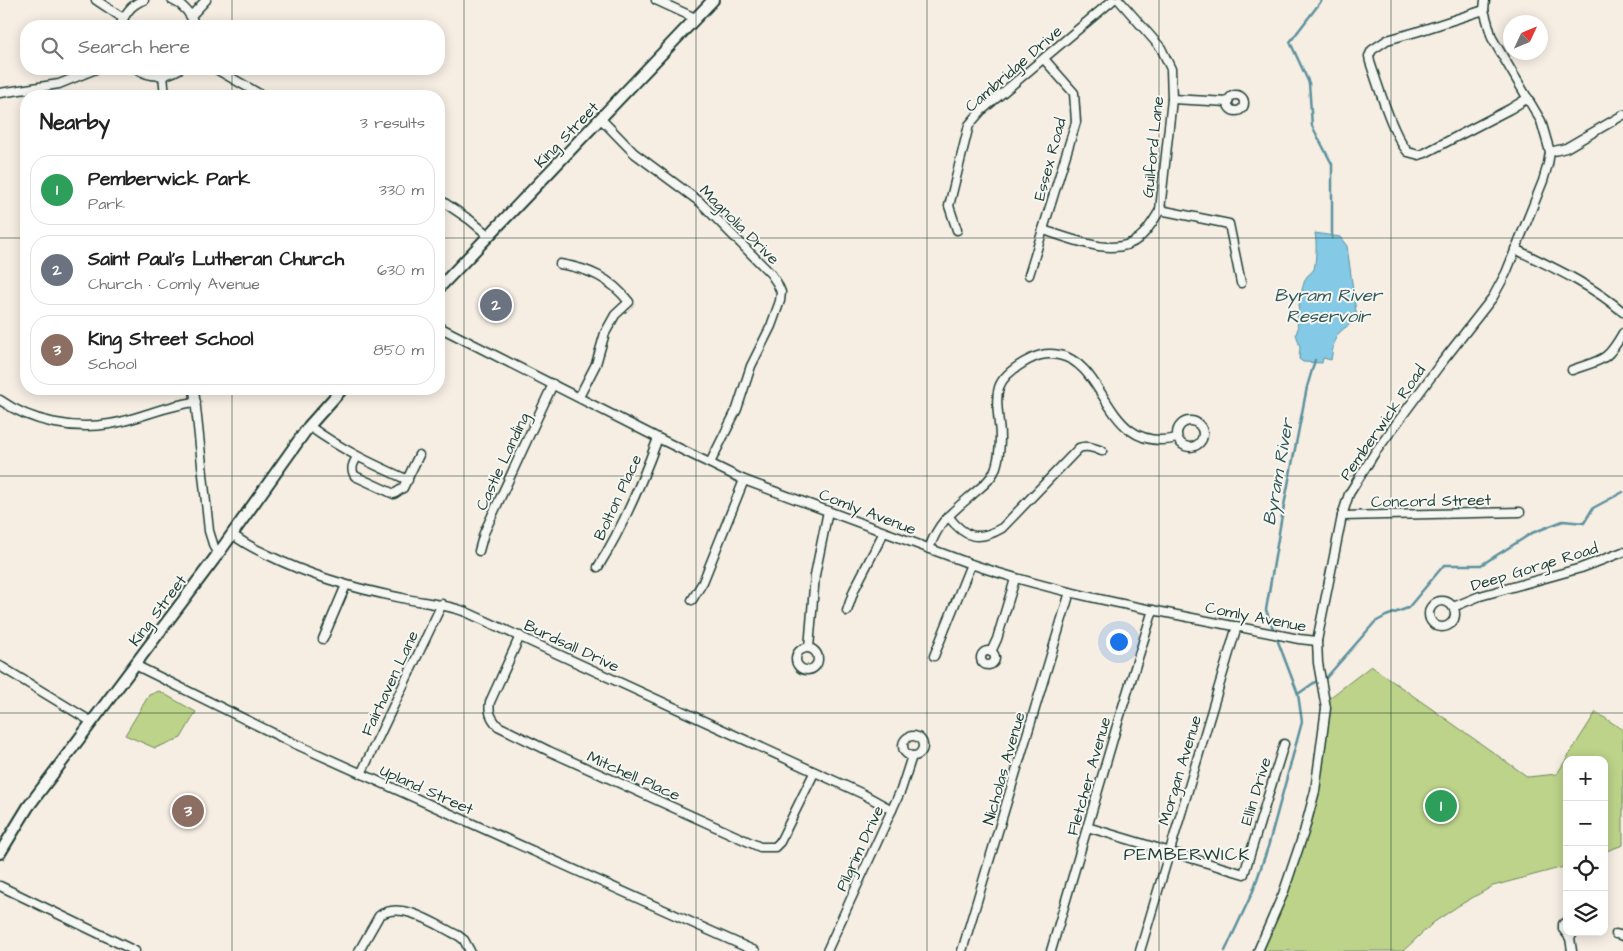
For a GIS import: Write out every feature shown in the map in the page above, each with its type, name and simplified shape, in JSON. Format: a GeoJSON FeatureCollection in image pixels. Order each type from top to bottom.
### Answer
{"type":"FeatureCollection","features":[{"type":"Feature","properties":{"kind":"main road","name":"King Street"},"geometry":{"type":"LineString","coordinates":[[445,282],[713,0]]}},
{"type":"Feature","properties":{"kind":"main road","name":"King Street"},"geometry":{"type":"LineString","coordinates":[[0,853],[28,807],[218,554],[309,426],[337,395]]}},
{"type":"Feature","properties":{"kind":"street"},"geometry":{"type":"LineString","coordinates":[[96,0],[123,18],[134,5],[144,0]]}},
{"type":"Feature","properties":{"kind":"street"},"geometry":{"type":"LineString","coordinates":[[172,0],[185,8],[193,20]]}},
{"type":"Feature","properties":{"kind":"street"},"geometry":{"type":"LineString","coordinates":[[191,16],[206,0]]}},
{"type":"Feature","properties":{"kind":"street"},"geometry":{"type":"LineString","coordinates":[[656,0],[696,18]]}},
{"type":"Feature","properties":{"kind":"street","name":"Cambridge Drive"},"geometry":{"type":"LineString","coordinates":[[958,230],[949,206],[969,125],[981,111],[1112,0]]}},
{"type":"Feature","properties":{"kind":"street","name":"Guilford Lane"},"geometry":{"type":"LineString","coordinates":[[1043,230],[1099,247],[1119,247],[1138,239],[1160,210],[1172,99],[1171,69],[1161,48],[1119,0]]}},
{"type":"Feature","properties":{"kind":"street"},"geometry":{"type":"LineString","coordinates":[[1485,0],[1484,10],[1492,38],[1541,122],[1550,152],[1566,148],[1623,115]]}},
{"type":"Feature","properties":{"kind":"street"},"geometry":{"type":"LineString","coordinates":[[1484,10],[1386,40],[1372,50],[1369,56],[1370,62],[1400,141],[1408,152],[1419,155],[1425,153],[1528,98]]}},
{"type":"Feature","properties":{"kind":"street","name":"Essex Road"},"geometry":{"type":"LineString","coordinates":[[1029,275],[1076,122],[1074,93],[1044,59]]}},
{"type":"Feature","properties":{"kind":"street"},"geometry":{"type":"LineString","coordinates":[[0,93],[60,84],[82,75]]}},
{"type":"Feature","properties":{"kind":"street"},"geometry":{"type":"LineString","coordinates":[[154,75],[163,75],[164,90]]}},
{"type":"Feature","properties":{"kind":"street"},"geometry":{"type":"LineString","coordinates":[[226,75],[253,90]]}},
{"type":"Feature","properties":{"kind":"street"},"geometry":{"type":"LineString","coordinates":[[1172,99],[1228,102]]}},
{"type":"Feature","properties":{"kind":"street","name":"Magnolia Drive"},"geometry":{"type":"LineString","coordinates":[[601,119],[634,153],[700,202],[771,274],[781,292],[780,301],[771,326],[751,366],[737,409],[710,462]]}},
{"type":"Feature","properties":{"kind":"street","name":"Pemberwick Road"},"geometry":{"type":"LineString","coordinates":[[1258,951],[1283,894],[1308,818],[1314,791],[1326,708],[1318,663],[1317,641],[1342,516],[1349,494],[1362,472],[1439,366],[1493,296],[1506,273],[1543,181],[1550,152]]}},
{"type":"Feature","properties":{"kind":"street"},"geometry":{"type":"LineString","coordinates":[[445,203],[464,215],[489,236]]}},
{"type":"Feature","properties":{"kind":"street"},"geometry":{"type":"LineString","coordinates":[[1160,210],[1229,224],[1241,283]]}},
{"type":"Feature","properties":{"kind":"street"},"geometry":{"type":"LineString","coordinates":[[1515,249],[1594,290],[1623,312]]}},
{"type":"Feature","properties":{"kind":"street"},"geometry":{"type":"LineString","coordinates":[[560,264],[578,267],[596,274],[612,284],[629,302],[615,315],[605,333],[596,364],[579,397]]}},
{"type":"Feature","properties":{"kind":"street","name":"Comly Avenue"},"geometry":{"type":"LineString","coordinates":[[445,330],[744,480],[971,564],[1014,579],[1070,592],[1153,610],[1317,641]]}},
{"type":"Feature","properties":{"kind":"street"},"geometry":{"type":"LineString","coordinates":[[1572,370],[1606,357],[1623,333]]}},
{"type":"Feature","properties":{"kind":"street"},"geometry":{"type":"LineString","coordinates":[[929,549],[935,532],[948,516],[988,481],[993,473],[998,455],[1000,425],[997,409],[997,390],[1013,369],[1037,355],[1057,354],[1081,365],[1112,412],[1136,434],[1159,440],[1177,438]]}},
{"type":"Feature","properties":{"kind":"street","name":"Castle Landing"},"geometry":{"type":"LineString","coordinates":[[479,551],[484,533],[553,384]]}},
{"type":"Feature","properties":{"kind":"street"},"geometry":{"type":"LineString","coordinates":[[195,395],[209,530],[214,548],[218,554]]}},
{"type":"Feature","properties":{"kind":"street"},"geometry":{"type":"LineString","coordinates":[[0,400],[31,416],[50,422],[88,426],[111,424],[178,405],[196,402]]}},
{"type":"Feature","properties":{"kind":"street"},"geometry":{"type":"LineString","coordinates":[[309,426],[335,445],[408,480]]}},
{"type":"Feature","properties":{"kind":"street","name":"Bolton Place"},"geometry":{"type":"LineString","coordinates":[[598,567],[609,549],[650,460],[658,438]]}},
{"type":"Feature","properties":{"kind":"street"},"geometry":{"type":"LineString","coordinates":[[948,516],[958,527],[974,537],[989,536],[1002,528],[1079,448],[1083,446],[1102,450]]}},
{"type":"Feature","properties":{"kind":"street"},"geometry":{"type":"LineString","coordinates":[[357,457],[352,469],[355,476],[394,494],[400,492],[408,480],[419,455]]}},
{"type":"Feature","properties":{"kind":"street"},"geometry":{"type":"LineString","coordinates":[[692,600],[703,582],[744,480]]}},
{"type":"Feature","properties":{"kind":"street"},"geometry":{"type":"LineString","coordinates":[[809,648],[815,574],[828,511]]}},
{"type":"Feature","properties":{"kind":"street","name":"Concord Street"},"geometry":{"type":"LineString","coordinates":[[1342,516],[1520,512]]}},
{"type":"Feature","properties":{"kind":"street"},"geometry":{"type":"LineString","coordinates":[[846,611],[854,590],[884,532]]}},
{"type":"Feature","properties":{"kind":"street","name":"Burdsall Drive"},"geometry":{"type":"LineString","coordinates":[[232,534],[250,546],[290,566],[346,585],[404,599],[442,604],[466,612],[863,794],[892,810]]}},
{"type":"Feature","properties":{"kind":"street","name":"Deep Gorge Road"},"geometry":{"type":"LineString","coordinates":[[1453,607],[1488,593],[1581,568],[1623,552]]}},
{"type":"Feature","properties":{"kind":"street"},"geometry":{"type":"LineString","coordinates":[[934,656],[971,564]]}},
{"type":"Feature","properties":{"kind":"street"},"geometry":{"type":"LineString","coordinates":[[990,652],[997,639],[1014,579]]}},
{"type":"Feature","properties":{"kind":"street"},"geometry":{"type":"LineString","coordinates":[[323,639],[346,585]]}},
{"type":"Feature","properties":{"kind":"street","name":"Nicholas Avenue"},"geometry":{"type":"LineString","coordinates":[[962,951],[1070,592]]}},
{"type":"Feature","properties":{"kind":"street","name":"Fairhaven Lane"},"geometry":{"type":"LineString","coordinates":[[361,774],[442,604]]}},
{"type":"Feature","properties":{"kind":"street","name":"Fletcher Avenue"},"geometry":{"type":"LineString","coordinates":[[1051,951],[1153,610]]}},
{"type":"Feature","properties":{"kind":"street","name":"Morgan Avenue"},"geometry":{"type":"LineString","coordinates":[[1140,951],[1237,626]]}},
{"type":"Feature","properties":{"kind":"street","name":"Mitchell Place"},"geometry":{"type":"LineString","coordinates":[[520,636],[488,709],[492,719],[498,726],[549,752],[760,847],[775,847],[780,842],[814,773]]}},
{"type":"Feature","properties":{"kind":"street","name":"Upland Street"},"geometry":{"type":"LineString","coordinates":[[135,665],[291,742],[755,951]]}},
{"type":"Feature","properties":{"kind":"street"},"geometry":{"type":"LineString","coordinates":[[0,666],[92,722]]}},
{"type":"Feature","properties":{"kind":"street","name":"Ellin Drive"},"geometry":{"type":"LineString","coordinates":[[1169,851],[1244,874],[1284,744]]}},
{"type":"Feature","properties":{"kind":"street","name":"Pilgrim Drive"},"geometry":{"type":"LineString","coordinates":[[827,951],[901,790],[912,756]]}},
{"type":"Feature","properties":{"kind":"street"},"geometry":{"type":"LineString","coordinates":[[1087,827],[1169,851]]}},
{"type":"Feature","properties":{"kind":"street"},"geometry":{"type":"LineString","coordinates":[[0,886],[135,951]]}},
{"type":"Feature","properties":{"kind":"street"},"geometry":{"type":"LineString","coordinates":[[359,951],[379,916],[384,912],[396,910],[420,916],[458,936],[464,940],[470,951]]}},
{"type":"Feature","properties":{"kind":"street"},"geometry":{"type":"LineString","coordinates":[[1572,936],[1572,951]]}},
{"type":"Feature","properties":{"kind":"green space"},"geometry":{"type":"Polygon","coordinates":[[[1371,666],[1528,777],[1557,774],[1563,764],[1563,867],[1493,886],[1433,923],[1403,951],[1263,951],[1291,884],[1314,814],[1328,718],[1328,699],[1371,666]]]}},
{"type":"Feature","properties":{"kind":"green space"},"geometry":{"type":"Polygon","coordinates":[[[159,691],[196,712],[181,738],[155,748],[125,735],[149,695],[159,691]]]}},
{"type":"Feature","properties":{"kind":"green space"},"geometry":{"type":"Polygon","coordinates":[[[1596,712],[1623,730],[1623,845],[1608,851],[1608,756],[1568,756],[1596,712]]]}},
{"type":"Feature","properties":{"kind":"water","name":"Byram River Reservoir"},"geometry":{"type":"Polygon","coordinates":[[[1315,233],[1340,237],[1347,246],[1357,319],[1338,335],[1331,360],[1323,358],[1322,363],[1303,362],[1299,359],[1300,347],[1296,334],[1303,288],[1306,278],[1315,266],[1315,233]]]}},
{"type":"Feature","properties":{"kind":"waterway","name":"Byram River"},"geometry":{"type":"LineString","coordinates":[[1322,0],[1290,42],[1309,83],[1312,126],[1332,164],[1332,238]]}},
{"type":"Feature","properties":{"kind":"waterway","name":"Byram River"},"geometry":{"type":"LineString","coordinates":[[1225,951],[1253,891],[1268,847],[1302,722],[1298,694],[1266,610],[1307,387],[1315,360]]}},
{"type":"Feature","properties":{"kind":"waterway"},"geometry":{"type":"LineString","coordinates":[[1326,678],[1375,622],[1408,608],[1444,565],[1481,565],[1532,533],[1563,521],[1584,523],[1593,508],[1623,492]]}},
{"type":"Feature","properties":{"kind":"waterway"},"geometry":{"type":"LineString","coordinates":[[1298,694],[1315,682]]}},
{"type":"Feature","properties":{"kind":"place","name":"Saint Paul's Lutheran Church"},"geometry":{"type":"Point","coordinates":[496,305]}},
{"type":"Feature","properties":{"kind":"place","name":"Pemberwick Park"},"geometry":{"type":"Point","coordinates":[1441,806]}},
{"type":"Feature","properties":{"kind":"place","name":"King Street School"},"geometry":{"type":"Point","coordinates":[188,811]}},
{"type":"Feature","properties":{"kind":"district","name":"PEMBERWICK"},"geometry":{"type":"Point","coordinates":[1187,854]}}]}
